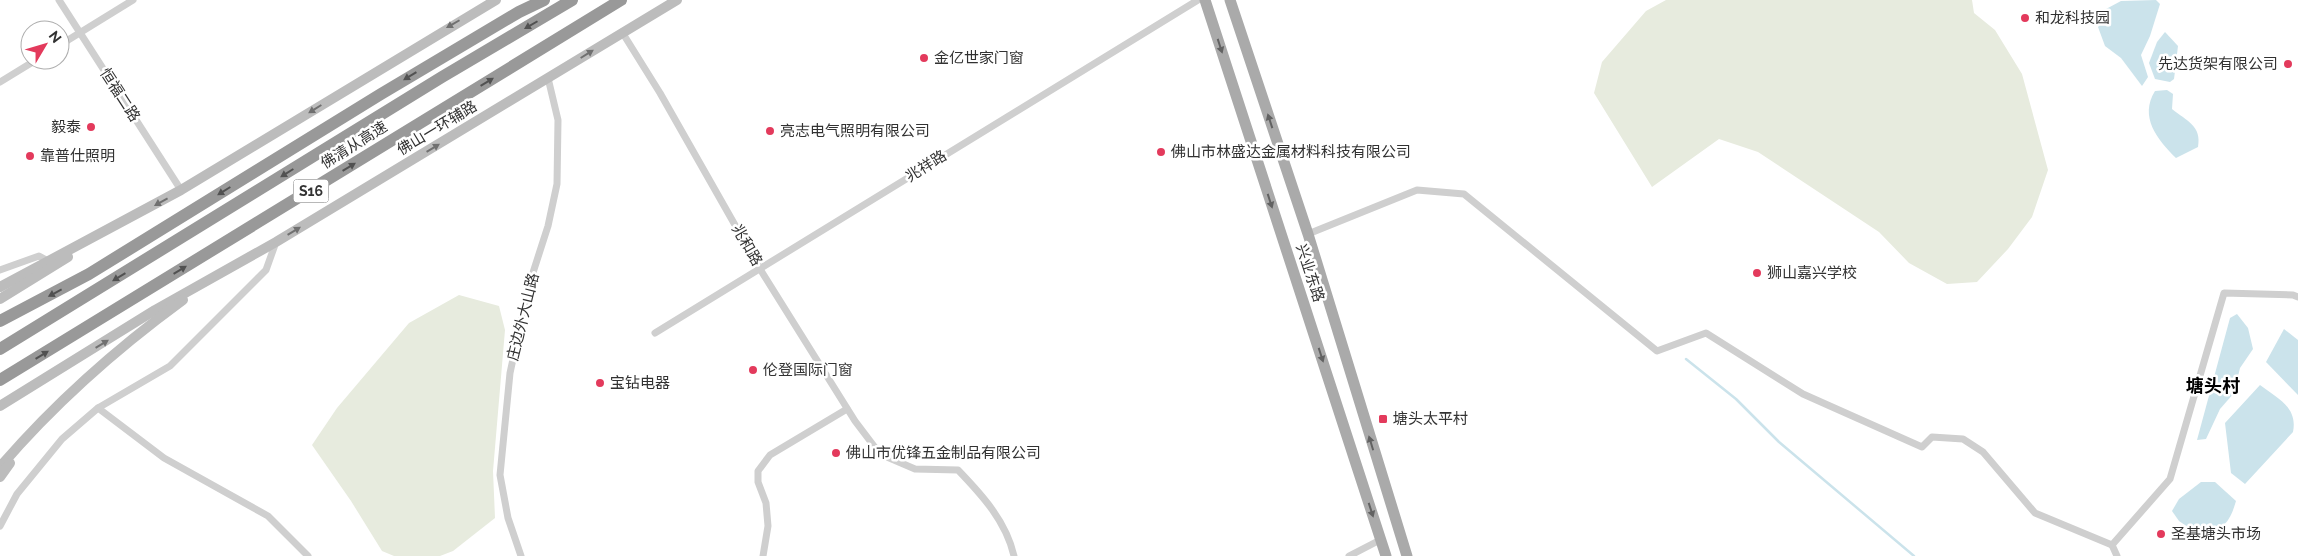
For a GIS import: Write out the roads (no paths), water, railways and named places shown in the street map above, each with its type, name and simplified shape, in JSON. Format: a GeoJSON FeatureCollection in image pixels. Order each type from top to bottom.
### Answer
{"type":"FeatureCollection","features":[{"type":"Feature","properties":{"kind":"highway"},"geometry":{"type":"LineString","coordinates":[[0,321],[89,274],[340,119],[511,17],[544,0]]}},
{"type":"Feature","properties":{"kind":"highway","name":"佛清从高速"},"geometry":{"type":"LineString","coordinates":[[0,349],[442,77],[572,0]]}},
{"type":"Feature","properties":{"kind":"highway","name":"佛清从高速"},"geometry":{"type":"LineString","coordinates":[[0,380],[621,0]]}},
{"type":"Feature","properties":{"kind":"main road"},"geometry":{"type":"LineString","coordinates":[[0,287],[104,233],[181,190],[496,0]]}},
{"type":"Feature","properties":{"kind":"main road","name":"佛山一环辅路"},"geometry":{"type":"LineString","coordinates":[[221,273],[276,242],[676,0]]}},
{"type":"Feature","properties":{"kind":"main road","name":"佛山一环辅路"},"geometry":{"type":"LineString","coordinates":[[666,6],[686,0]]}},
{"type":"Feature","properties":{"kind":"main road","name":"兴业东路"},"geometry":{"type":"LineString","coordinates":[[1205,0],[1386,556]]}},
{"type":"Feature","properties":{"kind":"main road","name":"兴业东路"},"geometry":{"type":"LineString","coordinates":[[1230,0],[1308,234],[1407,556]]}},
{"type":"Feature","properties":{"kind":"main road"},"geometry":{"type":"LineString","coordinates":[[0,299],[104,233]]}},
{"type":"Feature","properties":{"kind":"main road"},"geometry":{"type":"LineString","coordinates":[[0,406],[155,310],[221,273]]}},
{"type":"Feature","properties":{"kind":"main road"},"geometry":{"type":"LineString","coordinates":[[0,467],[83,382],[127,343],[221,273]]}},
{"type":"Feature","properties":{"kind":"main road"},"geometry":{"type":"LineString","coordinates":[[0,477],[28,437]]}},
{"type":"Feature","properties":{"kind":"street","name":"恒福二路"},"geometry":{"type":"LineString","coordinates":[[59,0],[181,190]]}},
{"type":"Feature","properties":{"kind":"street"},"geometry":{"type":"LineString","coordinates":[[70,39],[133,0]]}},
{"type":"Feature","properties":{"kind":"street","name":"兆祥路"},"geometry":{"type":"LineString","coordinates":[[655,334],[1198,0]]}},
{"type":"Feature","properties":{"kind":"street","name":"兆和路"},"geometry":{"type":"LineString","coordinates":[[622,32],[660,93],[760,268],[847,409],[880,454],[915,469],[958,470],[987,500],[1010,541],[1014,556]]}},
{"type":"Feature","properties":{"kind":"street"},"geometry":{"type":"LineString","coordinates":[[0,82],[20,70]]}},
{"type":"Feature","properties":{"kind":"street","name":"庄边外大山路"},"geometry":{"type":"LineString","coordinates":[[521,556],[508,518],[500,475],[510,373],[529,286],[548,226],[557,184],[558,120],[548,78]]}},
{"type":"Feature","properties":{"kind":"street"},"geometry":{"type":"LineString","coordinates":[[1308,234],[1417,190],[1464,194],[1657,351],[1706,333],[1803,394],[1922,447],[1932,438],[1964,439],[1983,452],[2035,513],[2112,545],[2117,556]]}},
{"type":"Feature","properties":{"kind":"street"},"geometry":{"type":"LineString","coordinates":[[0,526],[17,494],[62,438],[98,408],[170,366],[266,270],[276,242]]}},
{"type":"Feature","properties":{"kind":"street"},"geometry":{"type":"LineString","coordinates":[[0,270],[39,256],[48,261]]}},
{"type":"Feature","properties":{"kind":"street"},"geometry":{"type":"LineString","coordinates":[[2112,545],[2170,478],[2224,293],[2298,297]]}},
{"type":"Feature","properties":{"kind":"street"},"geometry":{"type":"LineString","coordinates":[[98,408],[164,458],[268,516],[308,556]]}},
{"type":"Feature","properties":{"kind":"street"},"geometry":{"type":"LineString","coordinates":[[763,556],[767,518],[766,503],[758,482],[758,471],[770,455],[847,409]]}},
{"type":"Feature","properties":{"kind":"street"},"geometry":{"type":"LineString","coordinates":[[1349,556],[1380,540]]}},
{"type":"Feature","properties":{"kind":"water"},"geometry":{"type":"Polygon","coordinates":[[[2156,0],[2160,4],[2150,36],[2141,55],[2148,77],[2142,86],[2121,58],[2105,46],[2098,27],[2106,9],[2121,1],[2156,0]]]}},
{"type":"Feature","properties":{"kind":"water"},"geometry":{"type":"Polygon","coordinates":[[[2165,32],[2178,46],[2174,79],[2170,82],[2155,79],[2149,63],[2157,42],[2165,32]]]}},
{"type":"Feature","properties":{"kind":"water"},"geometry":{"type":"Polygon","coordinates":[[[2167,90],[2173,94],[2172,109],[2192,125],[2198,134],[2199,140],[2198,147],[2176,158],[2162,143],[2152,127],[2150,119],[2149,110],[2155,91],[2167,90]]]}},
{"type":"Feature","properties":{"kind":"water"},"geometry":{"type":"Polygon","coordinates":[[[2237,314],[2248,328],[2253,349],[2240,368],[2234,393],[2220,409],[2206,439],[2197,440],[2230,318],[2237,314]]]}},
{"type":"Feature","properties":{"kind":"water"},"geometry":{"type":"Polygon","coordinates":[[[2284,329],[2298,340],[2298,395],[2266,362],[2284,329]]]}},
{"type":"Feature","properties":{"kind":"water"},"geometry":{"type":"Polygon","coordinates":[[[2260,385],[2285,404],[2294,423],[2293,432],[2245,484],[2231,473],[2225,423],[2260,385]]]}},
{"type":"Feature","properties":{"kind":"water"},"geometry":{"type":"Polygon","coordinates":[[[2201,482],[2215,482],[2236,501],[2228,521],[2215,531],[2201,536],[2179,521],[2172,511],[2179,499],[2201,482]]]}},
{"type":"Feature","properties":{"kind":"waterway"},"geometry":{"type":"LineString","coordinates":[[1686,359],[1736,399],[1779,442],[1914,556]]}},
{"type":"Feature","properties":{"kind":"place","name":"和龙科技园"},"geometry":{"type":"Point","coordinates":[2025,18]}},
{"type":"Feature","properties":{"kind":"place","name":"金亿世家门窗"},"geometry":{"type":"Point","coordinates":[924,58]}},
{"type":"Feature","properties":{"kind":"place","name":"先达货架有限公司"},"geometry":{"type":"Point","coordinates":[2288,64]}},
{"type":"Feature","properties":{"kind":"place","name":"毅泰"},"geometry":{"type":"Point","coordinates":[91,127]}},
{"type":"Feature","properties":{"kind":"place","name":"亮志电气照明有限公司"},"geometry":{"type":"Point","coordinates":[770,131]}},
{"type":"Feature","properties":{"kind":"place","name":"佛山市林盛达金属材料科技有限公司"},"geometry":{"type":"Point","coordinates":[1161,152]}},
{"type":"Feature","properties":{"kind":"place","name":"靠普仕照明"},"geometry":{"type":"Point","coordinates":[30,156]}},
{"type":"Feature","properties":{"kind":"place","name":"狮山嘉兴学校"},"geometry":{"type":"Point","coordinates":[1757,273]}},
{"type":"Feature","properties":{"kind":"place","name":"伦登国际门窗"},"geometry":{"type":"Point","coordinates":[753,370]}},
{"type":"Feature","properties":{"kind":"place","name":"宝钻电器"},"geometry":{"type":"Point","coordinates":[600,383]}},
{"type":"Feature","properties":{"kind":"place","name":"塘头太平村"},"geometry":{"type":"Point","coordinates":[1383,419]}},
{"type":"Feature","properties":{"kind":"place","name":"佛山市优锋五金制品有限公司"},"geometry":{"type":"Point","coordinates":[836,453]}},
{"type":"Feature","properties":{"kind":"place","name":"圣基塘头市场"},"geometry":{"type":"Point","coordinates":[2161,534]}},
{"type":"Feature","properties":{"kind":"district","name":"塘头村"},"geometry":{"type":"Point","coordinates":[2213,385]}}]}
